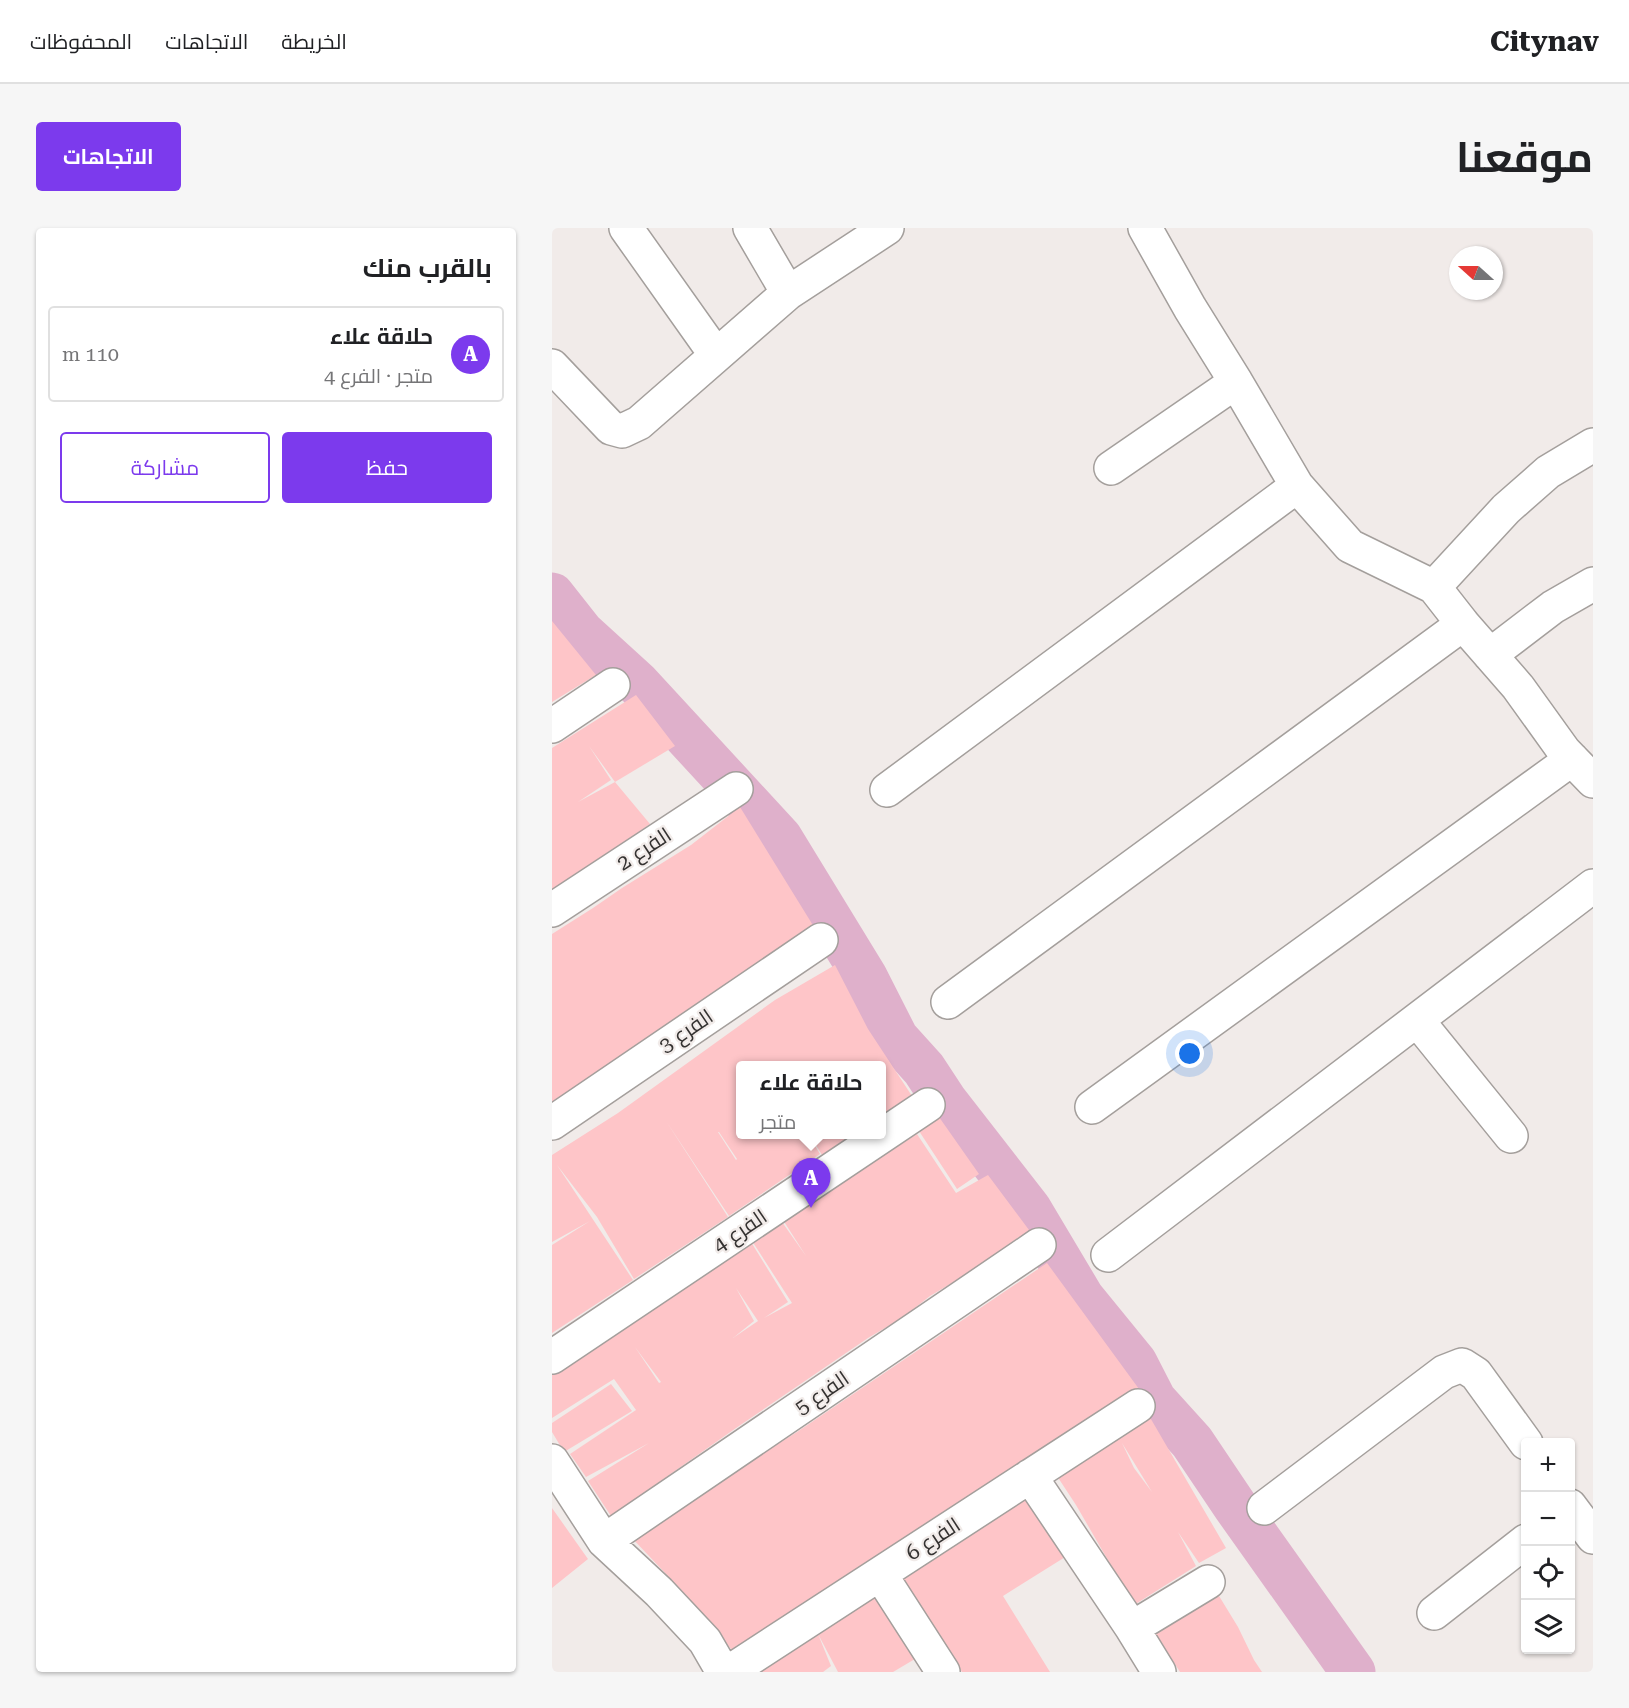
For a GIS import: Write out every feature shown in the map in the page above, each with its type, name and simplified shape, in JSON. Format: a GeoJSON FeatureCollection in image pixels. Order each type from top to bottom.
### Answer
{"type":"FeatureCollection","features":[{"type":"Feature","properties":{"kind":"street"},"geometry":{"type":"LineString","coordinates":[[626,228],[716,355]]}},
{"type":"Feature","properties":{"kind":"street"},"geometry":{"type":"LineString","coordinates":[[750,228],[788,293]]}},
{"type":"Feature","properties":{"kind":"street"},"geometry":{"type":"LineString","coordinates":[[552,366],[611,428],[622,432],[639,423],[788,293],[887,228]]}},
{"type":"Feature","properties":{"kind":"street"},"geometry":{"type":"LineString","coordinates":[[1092,1107],[1582,770],[1518,687],[1462,624],[1434,587],[1350,546],[1297,486],[1190,308],[1145,228]]}},
{"type":"Feature","properties":{"kind":"street"},"geometry":{"type":"LineString","coordinates":[[1111,468],[1236,382]]}},
{"type":"Feature","properties":{"kind":"street"},"geometry":{"type":"LineString","coordinates":[[1434,587],[1506,509],[1548,472],[1593,445]]}},
{"type":"Feature","properties":{"kind":"street"},"geometry":{"type":"LineString","coordinates":[[887,790],[1297,486]]}},
{"type":"Feature","properties":{"kind":"street"},"geometry":{"type":"LineString","coordinates":[[1490,655],[1553,607],[1593,584]]}},
{"type":"Feature","properties":{"kind":"street"},"geometry":{"type":"LineString","coordinates":[[948,1002],[1462,624]]}},
{"type":"Feature","properties":{"kind":"street"},"geometry":{"type":"LineString","coordinates":[[552,726],[613,685]]}},
{"type":"Feature","properties":{"kind":"street","name":"الفرع 2"},"geometry":{"type":"LineString","coordinates":[[552,910],[736,789]]}},
{"type":"Feature","properties":{"kind":"street"},"geometry":{"type":"LineString","coordinates":[[1108,1255],[1593,886]]}},
{"type":"Feature","properties":{"kind":"street","name":"الفرع 3"},"geometry":{"type":"LineString","coordinates":[[552,1123],[821,940]]}},
{"type":"Feature","properties":{"kind":"street"},"geometry":{"type":"LineString","coordinates":[[1417,1020],[1511,1136]]}},
{"type":"Feature","properties":{"kind":"street","name":"الفرع 4"},"geometry":{"type":"LineString","coordinates":[[886,1133],[928,1105]]}},
{"type":"Feature","properties":{"kind":"street","name":"الفرع 4"},"geometry":{"type":"LineString","coordinates":[[552,1357],[877,1139]]}},
{"type":"Feature","properties":{"kind":"street","name":"الفرع 5"},"geometry":{"type":"LineString","coordinates":[[604,1541],[1039,1245]]}},
{"type":"Feature","properties":{"kind":"street"},"geometry":{"type":"LineString","coordinates":[[1264,1508],[1444,1372],[1462,1365],[1476,1374],[1522,1438]]}},
{"type":"Feature","properties":{"kind":"street","name":"الفرع 6"},"geometry":{"type":"LineString","coordinates":[[729,1672],[1138,1406]]}},
{"type":"Feature","properties":{"kind":"street"},"geometry":{"type":"LineString","coordinates":[[552,1461],[604,1541],[659,1592],[705,1641],[723,1672]]}},
{"type":"Feature","properties":{"kind":"street"},"geometry":{"type":"LineString","coordinates":[[1030,1476],[1159,1672]]}},
{"type":"Feature","properties":{"kind":"street"},"geometry":{"type":"LineString","coordinates":[[1434,1612],[1521,1545]]}},
{"type":"Feature","properties":{"kind":"street"},"geometry":{"type":"LineString","coordinates":[[880,1574],[944,1672]]}},
{"type":"Feature","properties":{"kind":"street"},"geometry":{"type":"LineString","coordinates":[[1132,1628],[1208,1582]]}},
{"type":"Feature","properties":{"kind":"building"},"geometry":{"type":"Polygon","coordinates":[[[552,621],[596,675],[552,702],[552,621]]]}},
{"type":"Feature","properties":{"kind":"building"},"geometry":{"type":"Polygon","coordinates":[[[636,695],[675,746],[615,782],[650,824],[552,893],[552,748],[636,695]],[[589,746],[611,780],[578,802],[615,782],[589,746]]]}},
{"type":"Feature","properties":{"kind":"building"},"geometry":{"type":"Polygon","coordinates":[[[740,807],[814,927],[552,1112],[552,934],[691,845],[740,807]]]}},
{"type":"Feature","properties":{"kind":"building"},"geometry":{"type":"Polygon","coordinates":[[[835,965],[868,1029],[912,1096],[886,1113],[886,1061],[736,1061],[736,1139],[811,1139],[820,1154],[729,1216],[666,1121],[728,1217],[634,1279],[597,1217],[557,1165],[633,1280],[552,1333],[552,1245],[590,1221],[552,1242],[552,1155],[618,1113],[775,1000],[835,965]],[[718,1132],[736,1160],[719,1132],[718,1132]]]}},
{"type":"Feature","properties":{"kind":"building"},"geometry":{"type":"Polygon","coordinates":[[[939,1117],[979,1174],[957,1189],[919,1131],[939,1117]]]}},
{"type":"Feature","properties":{"kind":"building"},"geometry":{"type":"Polygon","coordinates":[[[917,1134],[956,1193],[988,1175],[1029,1230],[967,1274],[930,1296],[902,1318],[868,1338],[736,1428],[611,1516],[588,1481],[649,1443],[586,1477],[570,1454],[636,1410],[614,1379],[552,1418],[552,1374],[751,1242],[788,1302],[764,1318],[792,1303],[752,1241],[782,1222],[806,1256],[783,1220],[917,1134]],[[736,1288],[754,1321],[733,1338],[758,1321],[736,1288]],[[635,1347],[659,1383],[661,1382],[635,1347]]]}},
{"type":"Feature","properties":{"kind":"building"},"geometry":{"type":"Polygon","coordinates":[[[812,1139],[846,1139],[822,1155],[812,1139]]]}},
{"type":"Feature","properties":{"kind":"building"},"geometry":{"type":"Polygon","coordinates":[[[1047,1263],[1139,1389],[736,1655],[688,1597],[630,1536],[797,1432],[1047,1263]]]}},
{"type":"Feature","properties":{"kind":"building"},"geometry":{"type":"Polygon","coordinates":[[[611,1384],[632,1411],[564,1452],[552,1432],[552,1423],[611,1384]]]}},
{"type":"Feature","properties":{"kind":"building"},"geometry":{"type":"Polygon","coordinates":[[[1148,1414],[1226,1548],[1199,1563],[1178,1532],[1196,1566],[1134,1605],[1057,1476],[1148,1414]],[[1122,1443],[1134,1468],[1152,1492],[1122,1443]]]}},
{"type":"Feature","properties":{"kind":"building"},"geometry":{"type":"Polygon","coordinates":[[[1030,1494],[1070,1554],[1003,1596],[1050,1672],[962,1672],[901,1578],[1030,1494]]]}},
{"type":"Feature","properties":{"kind":"building"},"geometry":{"type":"Polygon","coordinates":[[[552,1508],[588,1559],[552,1588],[552,1508]]]}},
{"type":"Feature","properties":{"kind":"building"},"geometry":{"type":"Polygon","coordinates":[[[1216,1591],[1262,1672],[1180,1672],[1154,1631],[1216,1591]]]}},
{"type":"Feature","properties":{"kind":"building"},"geometry":{"type":"Polygon","coordinates":[[[883,1593],[920,1656],[893,1672],[838,1672],[818,1634],[831,1666],[823,1672],[757,1672],[817,1632],[883,1593]]]}},
{"type":"Feature","properties":{"kind":"waterway"},"geometry":{"type":"LineString","coordinates":[[552,595],[582,633],[638,684],[780,838],[865,977],[896,1038],[924,1069],[945,1101],[1029,1209],[1082,1298],[1135,1363],[1154,1400],[1192,1442],[1353,1672]]}},
{"type":"Feature","properties":{"kind":"place","name":"حلاقة علاء"},"geometry":{"type":"Point","coordinates":[811,1208]}}]}
